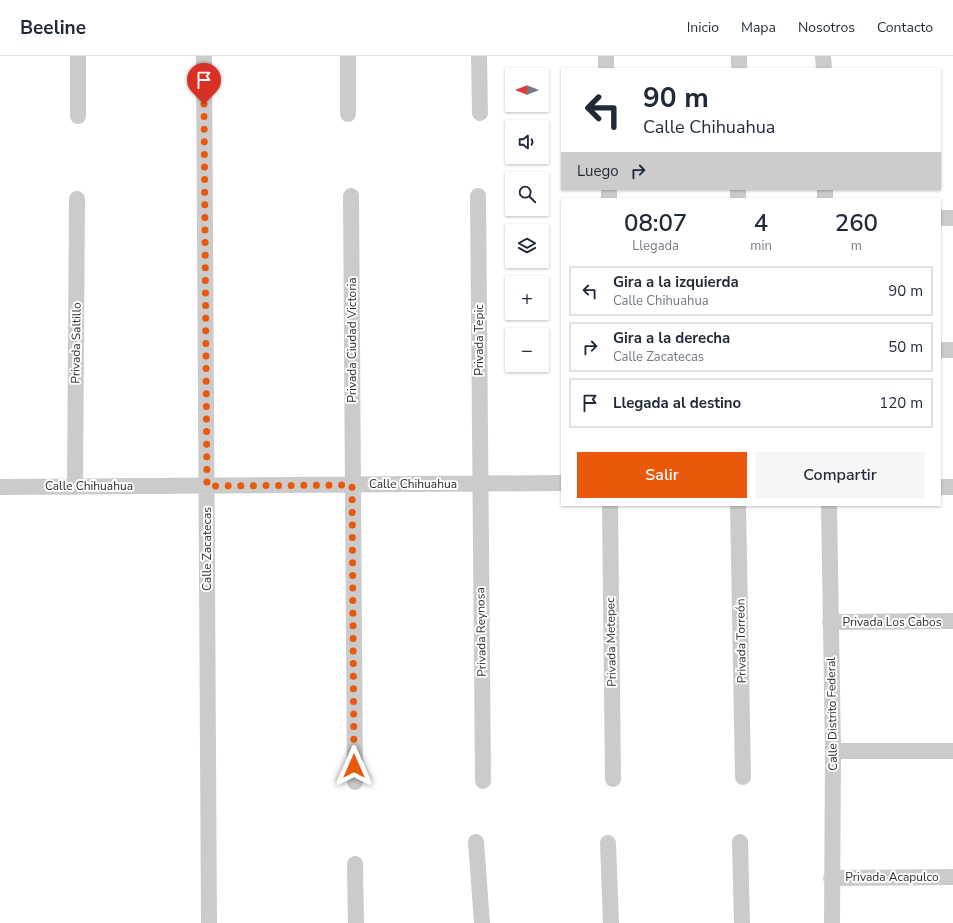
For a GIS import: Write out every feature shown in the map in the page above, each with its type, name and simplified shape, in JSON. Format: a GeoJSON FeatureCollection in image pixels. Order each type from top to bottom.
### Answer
{"type":"FeatureCollection","features":[{"type":"Feature","properties":{"kind":"street"},"geometry":{"type":"LineString","coordinates":[[78,56],[78,116]]}},
{"type":"Feature","properties":{"kind":"street","name":"Calle Zacatecas"},"geometry":{"type":"LineString","coordinates":[[204,56],[209,923]]}},
{"type":"Feature","properties":{"kind":"street"},"geometry":{"type":"LineString","coordinates":[[348,56],[348,114]]}},
{"type":"Feature","properties":{"kind":"street"},"geometry":{"type":"LineString","coordinates":[[479,56],[480,113]]}},
{"type":"Feature","properties":{"kind":"street"},"geometry":{"type":"LineString","coordinates":[[606,56],[606,68]]}},
{"type":"Feature","properties":{"kind":"street"},"geometry":{"type":"LineString","coordinates":[[739,56],[739,68]]}},
{"type":"Feature","properties":{"kind":"street"},"geometry":{"type":"LineString","coordinates":[[823,56],[824,68]]}},
{"type":"Feature","properties":{"kind":"street","name":"Privada Ciudad Victoria"},"geometry":{"type":"LineString","coordinates":[[351,196],[354,782]]}},
{"type":"Feature","properties":{"kind":"street","name":"Privada Tepic"},"geometry":{"type":"LineString","coordinates":[[478,196],[480,484]]}},
{"type":"Feature","properties":{"kind":"street","name":"Privada Saltillo"},"geometry":{"type":"LineString","coordinates":[[75,487],[78,199]]}},
{"type":"Feature","properties":{"kind":"street"},"geometry":{"type":"LineString","coordinates":[[941,218],[953,218]]}},
{"type":"Feature","properties":{"kind":"street"},"geometry":{"type":"LineString","coordinates":[[941,350],[953,350]]}},
{"type":"Feature","properties":{"kind":"street","name":"Calle Chihuahua"},"geometry":{"type":"LineString","coordinates":[[0,487],[561,483]]}},
{"type":"Feature","properties":{"kind":"street","name":"Privada Reynosa"},"geometry":{"type":"LineString","coordinates":[[480,484],[483,780]]}},
{"type":"Feature","properties":{"kind":"street"},"geometry":{"type":"LineString","coordinates":[[941,487],[953,487]]}},
{"type":"Feature","properties":{"kind":"street","name":"Privada Metepec"},"geometry":{"type":"LineString","coordinates":[[610,506],[613,779]]}},
{"type":"Feature","properties":{"kind":"street","name":"Privada Torreón"},"geometry":{"type":"LineString","coordinates":[[738,506],[743,777]]}},
{"type":"Feature","properties":{"kind":"street","name":"Calle Distrito Federal"},"geometry":{"type":"LineString","coordinates":[[829,506],[833,751],[831,878],[832,923]]}},
{"type":"Feature","properties":{"kind":"street","name":"Privada Los Cabos"},"geometry":{"type":"LineString","coordinates":[[830,622],[953,621]]}},
{"type":"Feature","properties":{"kind":"street"},"geometry":{"type":"LineString","coordinates":[[833,751],[953,751]]}},
{"type":"Feature","properties":{"kind":"street"},"geometry":{"type":"LineString","coordinates":[[476,842],[482,923]]}},
{"type":"Feature","properties":{"kind":"street"},"geometry":{"type":"LineString","coordinates":[[740,842],[742,923]]}},
{"type":"Feature","properties":{"kind":"street"},"geometry":{"type":"LineString","coordinates":[[608,843],[611,923]]}},
{"type":"Feature","properties":{"kind":"street"},"geometry":{"type":"LineString","coordinates":[[355,864],[356,923]]}},
{"type":"Feature","properties":{"kind":"street","name":"Privada Acapulco"},"geometry":{"type":"LineString","coordinates":[[831,878],[953,877]]}},
{"type":"Feature","properties":{"kind":"route"},"geometry":{"type":"LineString","coordinates":[[204,104],[207,486],[352,485],[354,766]]}}]}
